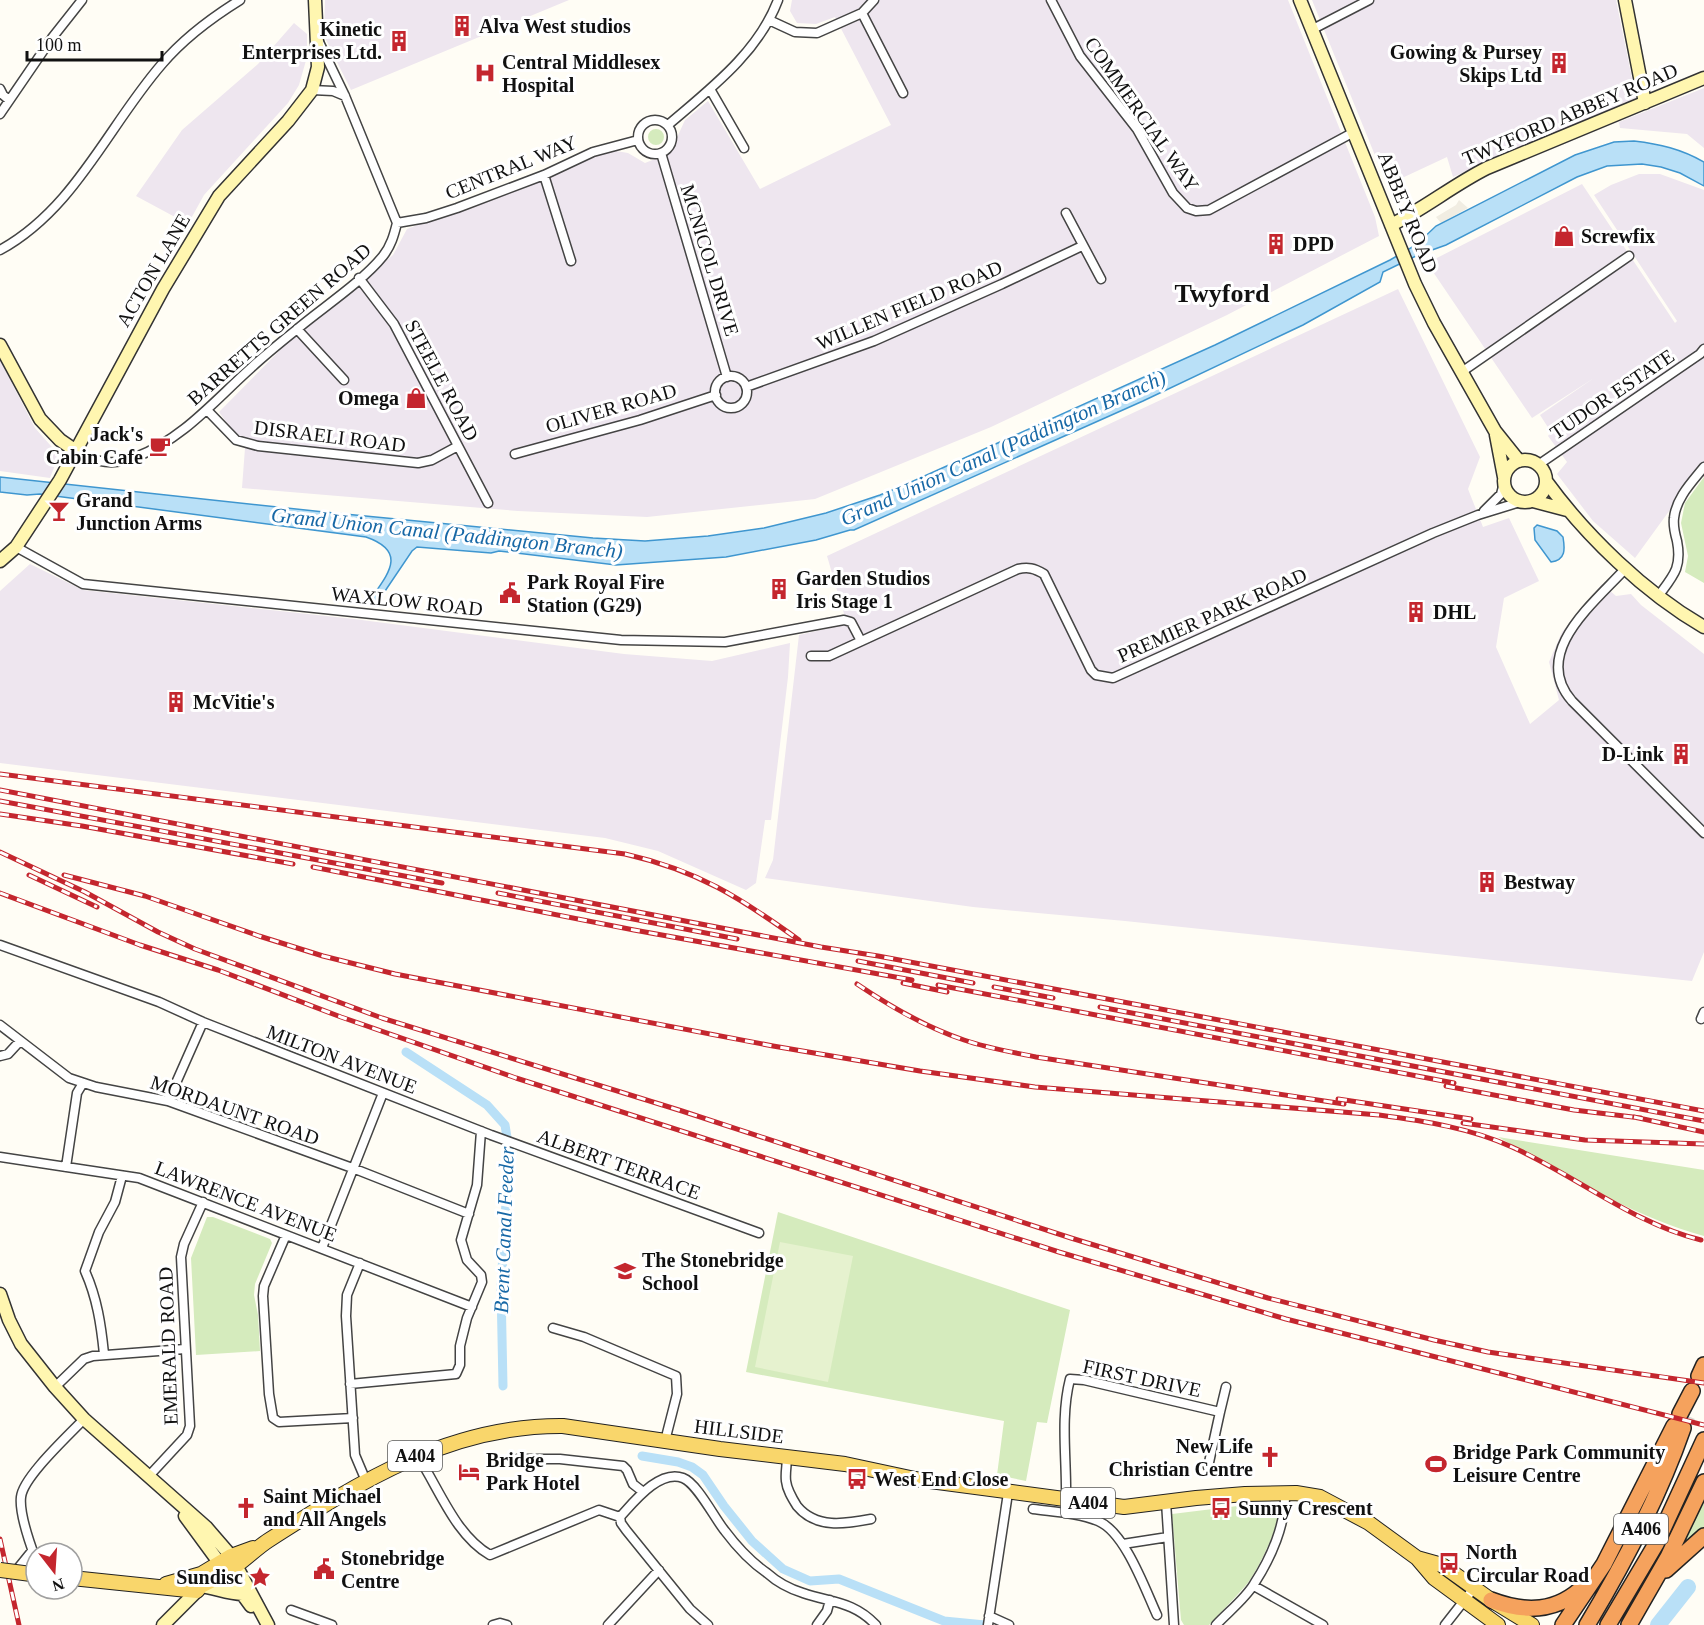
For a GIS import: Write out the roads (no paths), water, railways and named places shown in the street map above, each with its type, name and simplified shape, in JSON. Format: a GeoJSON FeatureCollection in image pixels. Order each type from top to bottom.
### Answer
{"type":"FeatureCollection","features":[{"type":"Feature","properties":{"kind":"highway","name":"A406"},"geometry":{"type":"LineString","coordinates":[[1563,1625],[1604,1564],[1681,1421],[1694,1392]]}},
{"type":"Feature","properties":{"kind":"highway","name":"A406"},"geometry":{"type":"LineString","coordinates":[[1587,1625],[1614,1581],[1648,1514],[1681,1421]]}},
{"type":"Feature","properties":{"kind":"highway","name":"A406"},"geometry":{"type":"LineString","coordinates":[[1608,1625],[1656,1544],[1704,1440]]}},
{"type":"Feature","properties":{"kind":"highway","name":"A406"},"geometry":{"type":"LineString","coordinates":[[1632,1622],[1668,1557],[1704,1482]]}},
{"type":"Feature","properties":{"kind":"highway"},"geometry":{"type":"LineString","coordinates":[[1650,1588],[1675,1561],[1704,1536]]}},
{"type":"Feature","properties":{"kind":"highway","name":"A406"},"geometry":{"type":"LineString","coordinates":[[1491,1600],[1511,1608],[1527,1609],[1549,1606],[1568,1598],[1604,1564]]}},
{"type":"Feature","properties":{"kind":"main road","name":"HILLSIDE"},"geometry":{"type":"LineString","coordinates":[[228,1564],[366,1481],[417,1455],[485,1433],[537,1425],[562,1426],[844,1464],[915,1479],[1124,1508],[1233,1495],[1285,1493]]}},
{"type":"Feature","properties":{"kind":"main road","name":"A404"},"geometry":{"type":"LineString","coordinates":[[1285,1493],[1320,1497],[1369,1523],[1417,1558],[1434,1578],[1498,1625]]}},
{"type":"Feature","properties":{"kind":"main road","name":"A404"},"geometry":{"type":"LineString","coordinates":[[1417,1558],[1442,1565],[1491,1600],[1533,1625]]}},
{"type":"Feature","properties":{"kind":"main road","name":"A404"},"geometry":{"type":"LineString","coordinates":[[155,1586],[189,1579],[228,1564]]}},
{"type":"Feature","properties":{"kind":"main road","name":"A404"},"geometry":{"type":"LineString","coordinates":[[84,1579],[199,1588],[228,1564]]}},
{"type":"Feature","properties":{"kind":"main road"},"geometry":{"type":"LineString","coordinates":[[0,1570],[24,1573]]}},
{"type":"Feature","properties":{"kind":"street"},"geometry":{"type":"LineString","coordinates":[[0,114],[52,38],[82,0]]}},
{"type":"Feature","properties":{"kind":"street"},"geometry":{"type":"LineString","coordinates":[[0,250],[40,221],[65,196],[147,83],[180,44],[200,27],[240,0]]}},
{"type":"Feature","properties":{"kind":"street","name":"ACTON LANE"},"geometry":{"type":"LineString","coordinates":[[0,561],[16,547],[63,475],[163,289],[219,196],[288,121],[312,90],[318,68],[315,0]]}},
{"type":"Feature","properties":{"kind":"street"},"geometry":{"type":"LineString","coordinates":[[668,125],[710,89],[742,57],[769,20],[778,0]]}},
{"type":"Feature","properties":{"kind":"street"},"geometry":{"type":"LineString","coordinates":[[769,20],[795,32],[817,33],[862,13],[874,0]]}},
{"type":"Feature","properties":{"kind":"street","name":"COMMERCIAL WAY"},"geometry":{"type":"LineString","coordinates":[[1051,0],[1080,56],[1137,129],[1173,193],[1187,208],[1196,211],[1209,210],[1354,132]]}},
{"type":"Feature","properties":{"kind":"street","name":"ABBEY ROAD"},"geometry":{"type":"LineString","coordinates":[[1300,0],[1407,267],[1434,323],[1496,431],[1519,461]]}},
{"type":"Feature","properties":{"kind":"street"},"geometry":{"type":"LineString","coordinates":[[1313,28],[1369,0]]}},
{"type":"Feature","properties":{"kind":"street"},"geometry":{"type":"LineString","coordinates":[[1625,0],[1645,103]]}},
{"type":"Feature","properties":{"kind":"street"},"geometry":{"type":"LineString","coordinates":[[862,13],[903,93]]}},
{"type":"Feature","properties":{"kind":"street"},"geometry":{"type":"LineString","coordinates":[[316,36],[345,96],[397,223]]}},
{"type":"Feature","properties":{"kind":"street","name":"TWYFORD ABBEY ROAD"},"geometry":{"type":"LineString","coordinates":[[1391,225],[1410,216],[1468,177],[1486,168],[1704,78]]}},
{"type":"Feature","properties":{"kind":"street"},"geometry":{"type":"LineString","coordinates":[[0,89],[9,100]]}},
{"type":"Feature","properties":{"kind":"street"},"geometry":{"type":"LineString","coordinates":[[710,89],[744,148]]}},
{"type":"Feature","properties":{"kind":"street"},"geometry":{"type":"LineString","coordinates":[[312,90],[333,91],[345,96]]}},
{"type":"Feature","properties":{"kind":"street"},"geometry":{"type":"LineString","coordinates":[[659,120],[668,125],[672,132],[671,142],[661,153],[646,152],[638,140],[638,131],[646,122],[659,120]]}},
{"type":"Feature","properties":{"kind":"street","name":"CENTRAL WAY"},"geometry":{"type":"LineString","coordinates":[[397,223],[426,218],[457,208],[544,175],[593,152],[638,140]]}},
{"type":"Feature","properties":{"kind":"street","name":"MCNICOL DRIVE"},"geometry":{"type":"LineString","coordinates":[[661,153],[703,301],[728,377]]}},
{"type":"Feature","properties":{"kind":"street"},"geometry":{"type":"LineString","coordinates":[[544,175],[571,261]]}},
{"type":"Feature","properties":{"kind":"street"},"geometry":{"type":"LineString","coordinates":[[1066,213],[1101,279]]}},
{"type":"Feature","properties":{"kind":"street","name":"BARRETTS GREEN ROAD"},"geometry":{"type":"LineString","coordinates":[[76,451],[92,460],[103,462],[134,458],[171,438],[207,410],[251,368],[384,255],[391,243],[397,223]]}},
{"type":"Feature","properties":{"kind":"street","name":"WILLEN FIELD ROAD"},"geometry":{"type":"LineString","coordinates":[[746,387],[874,341],[1082,246]]}},
{"type":"Feature","properties":{"kind":"street"},"geometry":{"type":"LineString","coordinates":[[1463,371],[1629,256]]}},
{"type":"Feature","properties":{"kind":"street","name":"STEELE ROAD"},"geometry":{"type":"LineString","coordinates":[[359,278],[394,324],[488,503]]}},
{"type":"Feature","properties":{"kind":"street"},"geometry":{"type":"LineString","coordinates":[[297,329],[344,380]]}},
{"type":"Feature","properties":{"kind":"street"},"geometry":{"type":"LineString","coordinates":[[0,345],[40,419],[60,440],[76,451]]}},
{"type":"Feature","properties":{"kind":"street","name":"TUDOR ESTATE"},"geometry":{"type":"LineString","coordinates":[[1538,465],[1700,354],[1704,349]]}},
{"type":"Feature","properties":{"kind":"street"},"geometry":{"type":"LineString","coordinates":[[728,377],[741,379],[746,387],[744,402],[736,407],[725,407],[717,400],[719,382],[728,377]]}},
{"type":"Feature","properties":{"kind":"street","name":"OLIVER ROAD"},"geometry":{"type":"LineString","coordinates":[[515,454],[640,420],[716,395]]}},
{"type":"Feature","properties":{"kind":"street","name":"DISRAELI ROAD"},"geometry":{"type":"LineString","coordinates":[[207,410],[236,440],[258,446],[418,463],[432,460],[458,446]]}},
{"type":"Feature","properties":{"kind":"street","name":"ABBEY ROAD"},"geometry":{"type":"LineString","coordinates":[[1496,431],[1504,480]]}},
{"type":"Feature","properties":{"kind":"street"},"geometry":{"type":"LineString","coordinates":[[1567,510],[1533,501],[1520,502],[1509,496],[1504,480],[1511,465],[1519,461],[1538,465],[1546,481],[1567,510],[1625,569],[1690,619],[1704,633]]}},
{"type":"Feature","properties":{"kind":"street"},"geometry":{"type":"LineString","coordinates":[[1659,595],[1678,567],[1680,555],[1674,518],[1678,501],[1704,467]]}},
{"type":"Feature","properties":{"kind":"street","name":"PREMIER PARK ROAD"},"geometry":{"type":"LineString","coordinates":[[1478,515],[1498,498],[1504,480]]}},
{"type":"Feature","properties":{"kind":"street"},"geometry":{"type":"LineString","coordinates":[[1533,501],[1543,492],[1546,481]]}},
{"type":"Feature","properties":{"kind":"street","name":"PREMIER PARK ROAD"},"geometry":{"type":"LineString","coordinates":[[811,656],[829,656],[1018,569],[1028,567],[1044,574],[1091,670],[1096,675],[1113,678],[1411,543],[1478,515],[1520,502]]}},
{"type":"Feature","properties":{"kind":"street","name":"WAXLOW ROAD"},"geometry":{"type":"LineString","coordinates":[[16,547],[83,584],[621,640],[724,642],[844,620],[851,622],[861,641]]}},
{"type":"Feature","properties":{"kind":"street"},"geometry":{"type":"LineString","coordinates":[[1625,569],[1567,633],[1557,660],[1560,684],[1572,701],[1704,833]]}},
{"type":"Feature","properties":{"kind":"street"},"geometry":{"type":"LineString","coordinates":[[1690,619],[1704,627]]}},
{"type":"Feature","properties":{"kind":"street","name":"MILTON AVENUE"},"geometry":{"type":"LineString","coordinates":[[0,945],[159,1002],[203,1022],[468,1126]]}},
{"type":"Feature","properties":{"kind":"street"},"geometry":{"type":"LineString","coordinates":[[168,1101],[203,1022]]}},
{"type":"Feature","properties":{"kind":"street","name":"MORDAUNT ROAD"},"geometry":{"type":"LineString","coordinates":[[0,1025],[69,1078],[168,1101],[355,1169],[469,1214]]}},
{"type":"Feature","properties":{"kind":"street"},"geometry":{"type":"LineString","coordinates":[[0,1056],[8,1054],[20,1041]]}},
{"type":"Feature","properties":{"kind":"street"},"geometry":{"type":"LineString","coordinates":[[66,1167],[77,1093],[83,1083]]}},
{"type":"Feature","properties":{"kind":"street"},"geometry":{"type":"LineString","coordinates":[[322,1248],[383,1093]]}},
{"type":"Feature","properties":{"kind":"street","name":"ALBERT TERRACE"},"geometry":{"type":"LineString","coordinates":[[468,1126],[759,1233]]}},
{"type":"Feature","properties":{"kind":"street"},"geometry":{"type":"LineString","coordinates":[[350,1384],[456,1374],[460,1365],[460,1346],[482,1282],[481,1275],[467,1260],[461,1240],[477,1185],[481,1131]]}},
{"type":"Feature","properties":{"kind":"street","name":"LAWRENCE AVENUE"},"geometry":{"type":"LineString","coordinates":[[0,1157],[139,1178],[472,1307]]}},
{"type":"Feature","properties":{"kind":"street"},"geometry":{"type":"LineString","coordinates":[[104,1354],[96,1295],[85,1271],[99,1232],[115,1202],[122,1176]]}},
{"type":"Feature","properties":{"kind":"street","name":"EMERALD ROAD"},"geometry":{"type":"LineString","coordinates":[[148,1477],[187,1435],[190,1426],[181,1257],[184,1244],[203,1202]]}},
{"type":"Feature","properties":{"kind":"street"},"geometry":{"type":"LineString","coordinates":[[286,1235],[264,1286],[263,1296],[269,1394],[273,1418],[279,1422],[353,1418]]}},
{"type":"Feature","properties":{"kind":"street"},"geometry":{"type":"LineString","coordinates":[[360,1263],[347,1295],[346,1304],[355,1455],[366,1481]]}},
{"type":"Feature","properties":{"kind":"street"},"geometry":{"type":"LineString","coordinates":[[0,1294],[5,1322],[55,1387],[84,1419],[174,1500],[228,1564],[267,1625]]}},
{"type":"Feature","properties":{"kind":"street"},"geometry":{"type":"LineString","coordinates":[[553,1328],[584,1337],[676,1376],[677,1394],[666,1441]]}},
{"type":"Feature","properties":{"kind":"street"},"geometry":{"type":"LineString","coordinates":[[55,1387],[84,1359],[104,1354],[185,1349]]}},
{"type":"Feature","properties":{"kind":"street","name":"FIRST DRIVE"},"geometry":{"type":"LineString","coordinates":[[1066,1500],[1067,1470],[1064,1435],[1070,1379],[1084,1380],[1220,1412]]}},
{"type":"Feature","properties":{"kind":"street","name":"FIRST DRIVE"},"geometry":{"type":"LineString","coordinates":[[1208,1467],[1226,1387]]}},
{"type":"Feature","properties":{"kind":"street"},"geometry":{"type":"LineString","coordinates":[[30,1541],[23,1518],[21,1496],[32,1474],[84,1419]]}},
{"type":"Feature","properties":{"kind":"street"},"geometry":{"type":"LineString","coordinates":[[417,1455],[457,1522],[478,1548],[490,1555],[599,1510],[620,1517]]}},
{"type":"Feature","properties":{"kind":"street"},"geometry":{"type":"LineString","coordinates":[[787,1457],[787,1488],[802,1511],[819,1521],[837,1524],[871,1520]]}},
{"type":"Feature","properties":{"kind":"street"},"geometry":{"type":"LineString","coordinates":[[517,1459],[560,1459],[623,1466],[633,1484],[642,1491]]}},
{"type":"Feature","properties":{"kind":"street"},"geometry":{"type":"LineString","coordinates":[[708,1625],[690,1609],[621,1523],[620,1517],[642,1491],[672,1477],[682,1478],[691,1485],[726,1533],[767,1574],[803,1593],[850,1605],[863,1612],[876,1625]]}},
{"type":"Feature","properties":{"kind":"street"},"geometry":{"type":"LineString","coordinates":[[1008,1493],[989,1621],[1009,1625]]}},
{"type":"Feature","properties":{"kind":"street"},"geometry":{"type":"LineString","coordinates":[[1216,1625],[1254,1586],[1280,1528],[1285,1510],[1285,1493]]}},
{"type":"Feature","properties":{"kind":"street"},"geometry":{"type":"LineString","coordinates":[[1166,1502],[1174,1625]]}},
{"type":"Feature","properties":{"kind":"street"},"geometry":{"type":"LineString","coordinates":[[1034,1509],[1085,1516],[1101,1522],[1123,1544],[1157,1615]]}},
{"type":"Feature","properties":{"kind":"street"},"geometry":{"type":"LineString","coordinates":[[1123,1544],[1168,1537]]}},
{"type":"Feature","properties":{"kind":"street"},"geometry":{"type":"LineString","coordinates":[[15,1572],[24,1562]]}},
{"type":"Feature","properties":{"kind":"street"},"geometry":{"type":"LineString","coordinates":[[228,1564],[242,1594],[267,1625]]}},
{"type":"Feature","properties":{"kind":"street"},"geometry":{"type":"LineString","coordinates":[[608,1625],[659,1570]]}},
{"type":"Feature","properties":{"kind":"street"},"geometry":{"type":"LineString","coordinates":[[1254,1586],[1323,1625]]}},
{"type":"Feature","properties":{"kind":"street"},"geometry":{"type":"LineString","coordinates":[[163,1625],[199,1588],[242,1594]]}},
{"type":"Feature","properties":{"kind":"street"},"geometry":{"type":"LineString","coordinates":[[1445,1625],[1474,1588]]}},
{"type":"Feature","properties":{"kind":"street"},"geometry":{"type":"LineString","coordinates":[[817,1625],[827,1611],[830,1600]]}},
{"type":"Feature","properties":{"kind":"street"},"geometry":{"type":"LineString","coordinates":[[291,1610],[332,1625]]}},
{"type":"Feature","properties":{"kind":"street"},"geometry":{"type":"LineString","coordinates":[[493,1625],[500,1623],[507,1625]]}},
{"type":"Feature","properties":{"kind":"water","name":"Grand Union Canal (Paddington Branch)"},"geometry":{"type":"Polygon","coordinates":[[[1634,141],[1670,148],[1704,162],[1704,186],[1680,173],[1642,164],[1607,166],[1577,177],[1446,245],[1418,255],[1383,272],[1380,282],[1303,325],[1143,401],[854,530],[816,540],[726,557],[616,565],[499,551],[491,553],[417,547],[377,603],[370,600],[388,573],[391,557],[379,543],[366,537],[40,494],[0,492],[0,477],[324,512],[645,541],[708,536],[764,528],[826,513],[909,483],[1215,345],[1390,260],[1416,245],[1436,226],[1575,155],[1614,142],[1634,141]]]}},
{"type":"Feature","properties":{"kind":"water"},"geometry":{"type":"Polygon","coordinates":[[[1537,525],[1557,531],[1563,537],[1564,550],[1562,556],[1556,561],[1551,562],[1535,540],[1534,528],[1537,525]]]}},
{"type":"Feature","properties":{"kind":"waterway","name":"Brent Canal Feeder"},"geometry":{"type":"LineString","coordinates":[[406,1052],[487,1105],[505,1125],[509,1150],[501,1288],[503,1386]]}},
{"type":"Feature","properties":{"kind":"waterway","name":"Brent Canal Feeder"},"geometry":{"type":"LineString","coordinates":[[642,1456],[678,1462],[692,1467],[703,1475],[752,1541],[783,1569],[810,1581],[839,1579],[944,1621],[985,1625]]}},
{"type":"Feature","properties":{"kind":"waterway"},"geometry":{"type":"LineString","coordinates":[[1658,1625],[1688,1587]]}},
{"type":"Feature","properties":{"kind":"tunnel"},"geometry":{"type":"LineString","coordinates":[[1683,1428],[1688,1416]]}},
{"type":"Feature","properties":{"kind":"railway"},"geometry":{"type":"LineString","coordinates":[[0,774],[625,854],[697,877],[737,898],[799,940]]}},
{"type":"Feature","properties":{"kind":"railway"},"geometry":{"type":"LineString","coordinates":[[0,790],[821,947],[1704,1111]]}},
{"type":"Feature","properties":{"kind":"railway"},"geometry":{"type":"LineString","coordinates":[[0,801],[442,883]]}},
{"type":"Feature","properties":{"kind":"railway"},"geometry":{"type":"LineString","coordinates":[[0,814],[82,826],[293,864]]}},
{"type":"Feature","properties":{"kind":"railway"},"geometry":{"type":"LineString","coordinates":[[0,852],[85,892],[158,932],[195,949],[382,1018],[682,1111],[1071,1238],[1268,1298],[1434,1340],[1488,1352],[1704,1383]]}},
{"type":"Feature","properties":{"kind":"railway"},"geometry":{"type":"LineString","coordinates":[[313,867],[634,930],[912,980]]}},
{"type":"Feature","properties":{"kind":"railway"},"geometry":{"type":"LineString","coordinates":[[29,875],[97,907]]}},
{"type":"Feature","properties":{"kind":"railway"},"geometry":{"type":"LineString","coordinates":[[64,875],[145,896],[323,956],[395,974],[773,1046],[920,1071],[1035,1087],[1379,1115],[1447,1126],[1512,1147],[1652,1223],[1701,1240]]}},
{"type":"Feature","properties":{"kind":"railway"},"geometry":{"type":"LineString","coordinates":[[0,893],[516,1078],[1059,1252],[1286,1319],[1704,1425]]}},
{"type":"Feature","properties":{"kind":"railway"},"geometry":{"type":"LineString","coordinates":[[498,893],[737,939]]}},
{"type":"Feature","properties":{"kind":"railway"},"geometry":{"type":"LineString","coordinates":[[858,961],[973,983]]}},
{"type":"Feature","properties":{"kind":"railway"},"geometry":{"type":"LineString","coordinates":[[903,983],[947,992]]}},
{"type":"Feature","properties":{"kind":"railway"},"geometry":{"type":"LineString","coordinates":[[857,984],[922,1023],[991,1048],[1036,1057],[1344,1104]]}},
{"type":"Feature","properties":{"kind":"railway"},"geometry":{"type":"LineString","coordinates":[[938,985],[1454,1083]]}},
{"type":"Feature","properties":{"kind":"railway"},"geometry":{"type":"LineString","coordinates":[[994,987],[1053,998]]}},
{"type":"Feature","properties":{"kind":"railway"},"geometry":{"type":"LineString","coordinates":[[1100,1007],[1704,1121]]}},
{"type":"Feature","properties":{"kind":"railway"},"geometry":{"type":"LineString","coordinates":[[1446,1086],[1574,1110],[1641,1118]]}},
{"type":"Feature","properties":{"kind":"railway"},"geometry":{"type":"LineString","coordinates":[[1338,1099],[1471,1119]]}},
{"type":"Feature","properties":{"kind":"railway"},"geometry":{"type":"LineString","coordinates":[[1634,1117],[1704,1132]]}},
{"type":"Feature","properties":{"kind":"railway"},"geometry":{"type":"LineString","coordinates":[[1463,1123],[1585,1140],[1704,1144]]}},
{"type":"Feature","properties":{"kind":"railway"},"geometry":{"type":"LineString","coordinates":[[0,1539],[19,1625]]}},
{"type":"Feature","properties":{"kind":"place","name":"Alva West studios"},"geometry":{"type":"Point","coordinates":[462,26]}},
{"type":"Feature","properties":{"kind":"place","name":"Kinetic Enterprises Ltd."},"geometry":{"type":"Point","coordinates":[399,41]}},
{"type":"Feature","properties":{"kind":"place","name":"Gowing & Pursey Skips Ltd"},"geometry":{"type":"Point","coordinates":[1559,63]}},
{"type":"Feature","properties":{"kind":"place","name":"Central Middlesex Hospital"},"geometry":{"type":"Point","coordinates":[485,73]}},
{"type":"Feature","properties":{"kind":"place","name":"Screwfix"},"geometry":{"type":"Point","coordinates":[1564,236]}},
{"type":"Feature","properties":{"kind":"place","name":"DPD"},"geometry":{"type":"Point","coordinates":[1276,244]}},
{"type":"Feature","properties":{"kind":"place","name":"Omega"},"geometry":{"type":"Point","coordinates":[416,398]}},
{"type":"Feature","properties":{"kind":"place","name":"Jack's Cabin Cafe"},"geometry":{"type":"Point","coordinates":[160,446]}},
{"type":"Feature","properties":{"kind":"place","name":"Grand Junction Arms"},"geometry":{"type":"Point","coordinates":[59,511]}},
{"type":"Feature","properties":{"kind":"place","name":"Garden Studios Iris Stage 1"},"geometry":{"type":"Point","coordinates":[779,589]}},
{"type":"Feature","properties":{"kind":"place","name":"Park Royal Fire Station (G29)"},"geometry":{"type":"Point","coordinates":[510,593]}},
{"type":"Feature","properties":{"kind":"place","name":"DHL"},"geometry":{"type":"Point","coordinates":[1416,612]}},
{"type":"Feature","properties":{"kind":"place","name":"McVitie's"},"geometry":{"type":"Point","coordinates":[176,702]}},
{"type":"Feature","properties":{"kind":"place","name":"D-Link"},"geometry":{"type":"Point","coordinates":[1681,754]}},
{"type":"Feature","properties":{"kind":"place","name":"Bestway"},"geometry":{"type":"Point","coordinates":[1487,882]}},
{"type":"Feature","properties":{"kind":"place","name":"The Stonebridge School"},"geometry":{"type":"Point","coordinates":[625,1271]}},
{"type":"Feature","properties":{"kind":"place","name":"New Life Christian Centre"},"geometry":{"type":"Point","coordinates":[1270,1457]}},
{"type":"Feature","properties":{"kind":"place","name":"Bridge Park Community Leisure Centre"},"geometry":{"type":"Point","coordinates":[1436,1464]}},
{"type":"Feature","properties":{"kind":"place","name":"Bridge Park Hotel"},"geometry":{"type":"Point","coordinates":[469,1472]}},
{"type":"Feature","properties":{"kind":"place","name":"West End Close"},"geometry":{"type":"Point","coordinates":[857,1479]}},
{"type":"Feature","properties":{"kind":"place","name":"Saint Michael and All Angels"},"geometry":{"type":"Point","coordinates":[246,1508]}},
{"type":"Feature","properties":{"kind":"place","name":"Sunny Crescent"},"geometry":{"type":"Point","coordinates":[1221,1508]}},
{"type":"Feature","properties":{"kind":"place","name":"North Circular Road"},"geometry":{"type":"Point","coordinates":[1449,1563]}},
{"type":"Feature","properties":{"kind":"place","name":"Stonebridge Centre"},"geometry":{"type":"Point","coordinates":[324,1569]}},
{"type":"Feature","properties":{"kind":"place","name":"Sundisc"},"geometry":{"type":"Point","coordinates":[260,1577]}},
{"type":"Feature","properties":{"kind":"district","name":"Twyford"},"geometry":{"type":"Point","coordinates":[1222,293]}}]}
